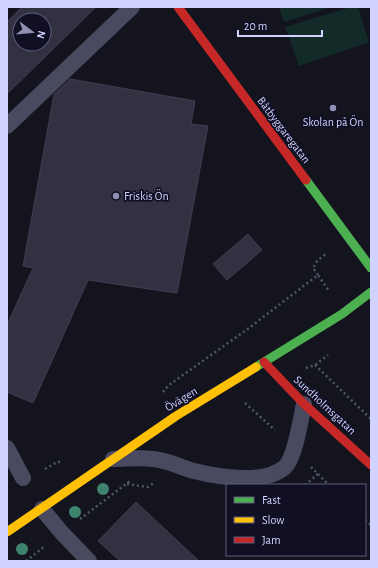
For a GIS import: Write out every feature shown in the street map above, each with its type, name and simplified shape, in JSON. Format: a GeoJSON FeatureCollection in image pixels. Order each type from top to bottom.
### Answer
{"type":"FeatureCollection","features":[{"type":"Feature","properties":{"kind":"street","name":"Båtbyggaregatan"},"geometry":{"type":"LineString","coordinates":[[178,7],[371,268]]}},
{"type":"Feature","properties":{"kind":"street","name":"Övägen"},"geometry":{"type":"LineString","coordinates":[[7,532],[176,416],[342,314],[371,292]]}},
{"type":"Feature","properties":{"kind":"street","name":"Sundholmsgatan"},"geometry":{"type":"LineString","coordinates":[[264,362],[304,404],[371,465]]}},
{"type":"Feature","properties":{"kind":"lane"},"geometry":{"type":"LineString","coordinates":[[7,126],[132,7]]}},
{"type":"Feature","properties":{"kind":"lane"},"geometry":{"type":"LineString","coordinates":[[113,459],[154,459],[195,471],[233,477],[256,478],[272,475],[286,466],[295,447],[304,404]]}},
{"type":"Feature","properties":{"kind":"lane"},"geometry":{"type":"LineString","coordinates":[[7,448],[23,478]]}},
{"type":"Feature","properties":{"kind":"lane"},"geometry":{"type":"LineString","coordinates":[[42,508],[82,558]]}},
{"type":"Feature","properties":{"kind":"path"},"geometry":{"type":"LineString","coordinates":[[315,365],[371,419]]}},
{"type":"Feature","properties":{"kind":"path"},"geometry":{"type":"LineString","coordinates":[[306,484],[318,474]]}},
{"type":"Feature","properties":{"kind":"path"},"geometry":{"type":"LineString","coordinates":[[127,484],[148,488],[157,481]]}},
{"type":"Feature","properties":{"kind":"green space"},"geometry":{"type":"Polygon","coordinates":[[[279,7],[331,7],[284,22],[279,7]]]}},
{"type":"Feature","properties":{"kind":"green space"},"geometry":{"type":"Polygon","coordinates":[[[351,7],[358,7],[369,42],[299,66],[285,27],[351,7]]]}},
{"type":"Feature","properties":{"kind":"building"},"geometry":{"type":"Polygon","coordinates":[[[22,7],[96,7],[52,50],[52,12],[17,12],[22,7]]]}},
{"type":"Feature","properties":{"kind":"building"},"geometry":{"type":"Polygon","coordinates":[[[12,17],[12,52],[50,52],[7,94],[7,22],[12,17]]]}},
{"type":"Feature","properties":{"kind":"building","name":"Friskis Ön"},"geometry":{"type":"Polygon","coordinates":[[[70,79],[195,101],[191,124],[208,126],[177,293],[88,280],[33,403],[7,392],[7,325],[33,268],[23,266],[54,94],[70,79]]]}},
{"type":"Feature","properties":{"kind":"building"},"geometry":{"type":"Polygon","coordinates":[[[248,234],[262,250],[227,280],[213,264],[248,234]]]}},
{"type":"Feature","properties":{"kind":"building"},"geometry":{"type":"Polygon","coordinates":[[[136,502],[199,561],[120,561],[98,541],[136,502]]]}},
{"type":"Feature","properties":{"kind":"traffic: fast"},"geometry":{"type":"LineString","coordinates":[[306,180],[371,268]]}},
{"type":"Feature","properties":{"kind":"traffic: fast"},"geometry":{"type":"LineString","coordinates":[[256,367],[342,314],[371,292]]}},
{"type":"Feature","properties":{"kind":"traffic: slow"},"geometry":{"type":"LineString","coordinates":[[7,532],[176,416],[256,367]]}},
{"type":"Feature","properties":{"kind":"traffic: jam"},"geometry":{"type":"LineString","coordinates":[[178,7],[306,180]]}},
{"type":"Feature","properties":{"kind":"traffic: jam"},"geometry":{"type":"LineString","coordinates":[[264,362],[304,404],[371,465]]}},
{"type":"Feature","properties":{"kind":"place","name":"Skolan på Ön"},"geometry":{"type":"Point","coordinates":[333,108]}},
{"type":"Feature","properties":{"kind":"place","name":"Friskis Ön"},"geometry":{"type":"Point","coordinates":[116,196]}}]}
